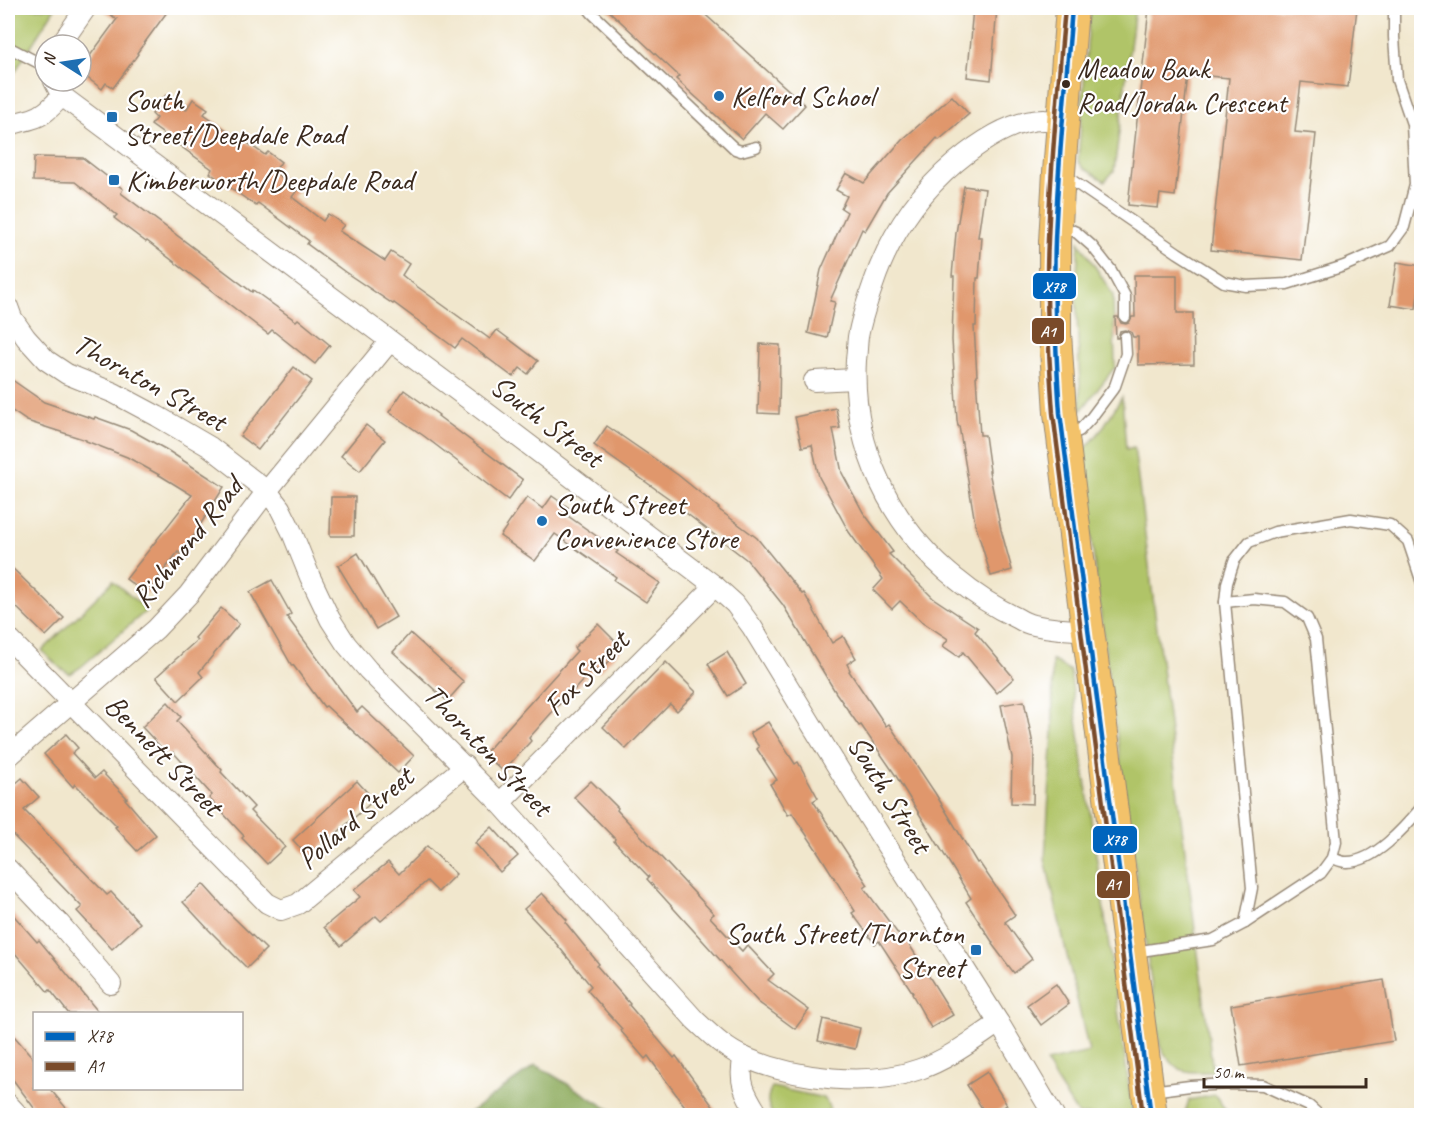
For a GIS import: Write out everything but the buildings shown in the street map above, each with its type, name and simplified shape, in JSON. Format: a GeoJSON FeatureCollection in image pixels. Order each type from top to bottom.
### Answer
{"type":"FeatureCollection","features":[{"type":"Feature","properties":{"kind":"main road"},"geometry":{"type":"LineString","coordinates":[[1072,8],[1056,223],[1055,333],[1060,412],[1150,1103]]}},
{"type":"Feature","properties":{"kind":"street"},"geometry":{"type":"LineString","coordinates":[[68,33],[86,8]]}},
{"type":"Feature","properties":{"kind":"street","name":"South Street"},"geometry":{"type":"LineString","coordinates":[[8,126],[33,119],[47,111],[56,93]]}},
{"type":"Feature","properties":{"kind":"street","name":"South Street"},"geometry":{"type":"LineString","coordinates":[[65,93],[715,586],[735,604],[752,627],[857,799],[999,1023],[1054,1116]]}},
{"type":"Feature","properties":{"kind":"street"},"geometry":{"type":"LineString","coordinates":[[1063,123],[1043,120],[1019,124],[991,137],[942,173],[922,195],[891,241],[875,278],[858,339],[855,380],[859,419],[868,458],[894,509],[913,537],[938,565],[979,598],[1031,625],[1066,630],[1088,630]]}},
{"type":"Feature","properties":{"kind":"street","name":"Thornton Street"},"geometry":{"type":"LineString","coordinates":[[8,307],[12,318],[26,338],[46,360],[67,374],[114,393],[210,447],[267,491],[280,508],[330,620],[346,644],[500,803],[694,1020],[716,1039],[744,1058],[813,1076],[850,1080],[889,1078],[920,1069],[950,1056],[999,1023]]}},
{"type":"Feature","properties":{"kind":"street","name":"Richmond Road"},"geometry":{"type":"LineString","coordinates":[[8,757],[156,629],[189,594],[267,491],[390,341]]}},
{"type":"Feature","properties":{"kind":"street"},"geometry":{"type":"LineString","coordinates":[[814,381],[855,380]]}},
{"type":"Feature","properties":{"kind":"street","name":"Fox Street"},"geometry":{"type":"LineString","coordinates":[[500,803],[715,586]]}},
{"type":"Feature","properties":{"kind":"street","name":"Bennett Street"},"geometry":{"type":"LineString","coordinates":[[8,638],[267,903],[281,910]]}},
{"type":"Feature","properties":{"kind":"street","name":"Pollard Street"},"geometry":{"type":"LineString","coordinates":[[281,910],[298,904],[465,766]]}},
{"type":"Feature","properties":{"kind":"street"},"geometry":{"type":"LineString","coordinates":[[8,869],[60,924],[111,984]]}},
{"type":"Feature","properties":{"kind":"street"},"geometry":{"type":"LineString","coordinates":[[744,1058],[741,1084],[759,1116]]}},
{"type":"Feature","properties":{"kind":"street"},"geometry":{"type":"LineString","coordinates":[[8,1104],[19,1116]]}},
{"type":"Feature","properties":{"kind":"lane"},"geometry":{"type":"LineString","coordinates":[[588,8],[643,63],[735,148],[741,151],[756,147]]}},
{"type":"Feature","properties":{"kind":"lane"},"geometry":{"type":"LineString","coordinates":[[1059,172],[1224,282],[1246,286],[1287,284],[1344,266],[1390,246],[1404,227],[1415,185],[1412,124],[1397,81],[1394,8]]}},
{"type":"Feature","properties":{"kind":"lane"},"geometry":{"type":"LineString","coordinates":[[8,47],[33,60]]}},
{"type":"Feature","properties":{"kind":"lane"},"geometry":{"type":"LineString","coordinates":[[1056,223],[1076,232],[1092,246],[1111,270],[1125,296],[1125,317]]}},
{"type":"Feature","properties":{"kind":"lane"},"geometry":{"type":"LineString","coordinates":[[1063,436],[1079,431],[1115,386],[1126,354],[1125,337]]}},
{"type":"Feature","properties":{"kind":"lane"},"geometry":{"type":"LineString","coordinates":[[1245,923],[1251,888],[1225,602],[1227,584],[1234,561],[1249,542],[1275,532],[1351,519],[1390,525],[1408,541],[1422,583]]}},
{"type":"Feature","properties":{"kind":"lane"},"geometry":{"type":"LineString","coordinates":[[1130,952],[1213,940],[1245,923],[1321,873],[1332,858],[1336,842],[1316,639],[1312,628],[1307,618],[1286,602],[1254,599],[1225,602]]}},
{"type":"Feature","properties":{"kind":"lane"},"geometry":{"type":"LineString","coordinates":[[1332,858],[1343,862],[1374,854],[1402,830],[1422,807]]}},
{"type":"Feature","properties":{"kind":"lane"},"geometry":{"type":"LineString","coordinates":[[1150,1103],[1190,1086],[1220,1084],[1263,1086],[1309,1106],[1320,1116]]}},
{"type":"Feature","properties":{"kind":"green space"},"geometry":{"type":"Polygon","coordinates":[[[8,8],[55,8],[39,33],[33,33],[33,43],[8,83],[8,8]]]}},
{"type":"Feature","properties":{"kind":"green space"},"geometry":{"type":"Polygon","coordinates":[[[1090,8],[1135,8],[1114,171],[1105,181],[1083,168],[1078,161],[1090,8]]]}},
{"type":"Feature","properties":{"kind":"green space"},"geometry":{"type":"Polygon","coordinates":[[[1079,241],[1113,295],[1115,367],[1081,411],[1076,291],[1079,241]]]}},
{"type":"Feature","properties":{"kind":"green space"},"geometry":{"type":"Polygon","coordinates":[[[1122,397],[1126,449],[1134,447],[1213,1072],[1194,1072],[1176,1067],[1160,1046],[1106,657],[1081,454],[1102,429],[1122,397]]]}},
{"type":"Feature","properties":{"kind":"green space"},"geometry":{"type":"Polygon","coordinates":[[[113,581],[147,610],[70,674],[42,651],[113,581]]]}},
{"type":"Feature","properties":{"kind":"green space"},"geometry":{"type":"Polygon","coordinates":[[[1052,660],[1070,671],[1133,1115],[1078,1115],[1046,1062],[1089,1052],[1045,859],[1053,732],[1052,660]]]}},
{"type":"Feature","properties":{"kind":"green space"},"geometry":{"type":"Polygon","coordinates":[[[536,1065],[614,1112],[609,1116],[466,1115],[536,1065]]]}},
{"type":"Feature","properties":{"kind":"green space"},"geometry":{"type":"Polygon","coordinates":[[[772,1087],[824,1098],[830,1109],[821,1115],[773,1115],[768,1101],[772,1087]]]}},
{"type":"Feature","properties":{"kind":"green space"},"geometry":{"type":"Polygon","coordinates":[[[1215,1095],[1229,1115],[1184,1115],[1189,1100],[1215,1095]]]}},
{"type":"Feature","properties":{"kind":"transit line","name":"A1"},"geometry":{"type":"LineString","coordinates":[[1065,8],[1047,262],[1053,413],[1143,1116]]}},
{"type":"Feature","properties":{"kind":"transit line","name":"X78"},"geometry":{"type":"LineString","coordinates":[[1072,8],[1055,240],[1055,326],[1060,413],[1151,1116]]}},
{"type":"Feature","properties":{"kind":"place","name":"Meadow Bank Road/Jordan Crescent"},"geometry":{"type":"Point","coordinates":[1066,84]}},
{"type":"Feature","properties":{"kind":"place","name":"Kelford School"},"geometry":{"type":"Point","coordinates":[719,96]}},
{"type":"Feature","properties":{"kind":"place","name":"South Street/Deepdale Road"},"geometry":{"type":"Point","coordinates":[112,117]}},
{"type":"Feature","properties":{"kind":"place","name":"Kimberworth/Deepdale Road"},"geometry":{"type":"Point","coordinates":[114,180]}},
{"type":"Feature","properties":{"kind":"place","name":"South Street Convenience Store"},"geometry":{"type":"Point","coordinates":[542,521]}},
{"type":"Feature","properties":{"kind":"place","name":"South Street/Thornton Street"},"geometry":{"type":"Point","coordinates":[976,950]}}]}
